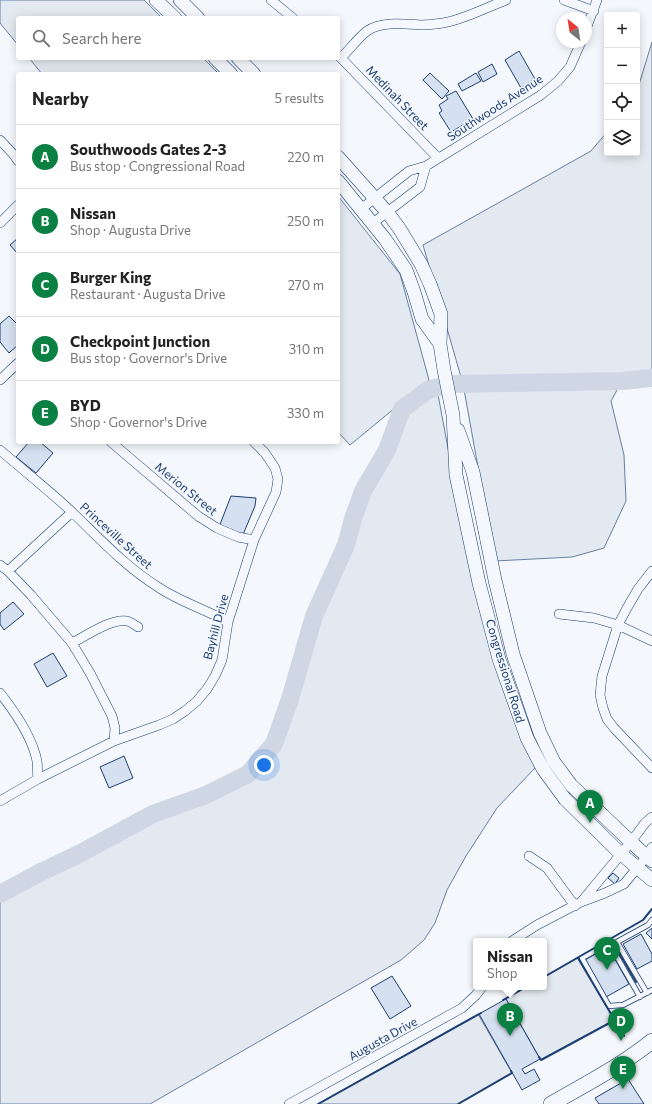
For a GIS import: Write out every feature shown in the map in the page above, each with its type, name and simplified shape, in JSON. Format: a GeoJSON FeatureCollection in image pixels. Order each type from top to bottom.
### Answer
{"type":"FeatureCollection","features":[{"type":"Feature","properties":{"kind":"highway"},"geometry":{"type":"LineString","coordinates":[[551,1104],[614,1068],[648,1046]]}},
{"type":"Feature","properties":{"kind":"main road"},"geometry":{"type":"LineString","coordinates":[[156,0],[172,16]]}},
{"type":"Feature","properties":{"kind":"main road"},"geometry":{"type":"LineString","coordinates":[[180,0],[196,16]]}},
{"type":"Feature","properties":{"kind":"main road"},"geometry":{"type":"LineString","coordinates":[[217,60],[229,72]]}},
{"type":"Feature","properties":{"kind":"main road"},"geometry":{"type":"LineString","coordinates":[[240,60],[252,72]]}},
{"type":"Feature","properties":{"kind":"main road","name":"Congressional Road"},"geometry":{"type":"LineString","coordinates":[[340,160],[387,212],[399,228],[421,264],[441,314],[440,344],[453,413],[473,472],[495,580],[513,654],[540,733],[554,762],[571,785],[631,842],[650,854]]}},
{"type":"Feature","properties":{"kind":"main road","name":"Congressional Road"},"geometry":{"type":"LineString","coordinates":[[340,183],[373,223],[406,270],[422,319],[440,344]]}},
{"type":"Feature","properties":{"kind":"main road","name":"Congressional Road"},"geometry":{"type":"LineString","coordinates":[[453,413],[456,475],[479,582],[499,659],[527,738],[543,769],[565,799],[621,854],[652,880]]}},
{"type":"Feature","properties":{"kind":"street"},"geometry":{"type":"LineString","coordinates":[[271,0],[291,16]]}},
{"type":"Feature","properties":{"kind":"street"},"geometry":{"type":"LineString","coordinates":[[340,57],[368,30],[378,26],[389,24],[423,25],[443,23],[466,17],[506,0]]}},
{"type":"Feature","properties":{"kind":"street"},"geometry":{"type":"LineString","coordinates":[[564,0],[594,11]]}},
{"type":"Feature","properties":{"kind":"street"},"geometry":{"type":"LineString","coordinates":[[592,16],[597,0]]}},
{"type":"Feature","properties":{"kind":"street","name":"Southwoods Avenue"},"geometry":{"type":"LineString","coordinates":[[361,209],[409,172],[426,166],[541,95],[558,81],[570,67],[578,48]]}},
{"type":"Feature","properties":{"kind":"street","name":"Medinah Street"},"geometry":{"type":"LineString","coordinates":[[340,57],[438,158]]}},
{"type":"Feature","properties":{"kind":"street"},"geometry":{"type":"LineString","coordinates":[[0,140],[16,158]]}},
{"type":"Feature","properties":{"kind":"street"},"geometry":{"type":"LineString","coordinates":[[373,223],[420,187],[426,166]]}},
{"type":"Feature","properties":{"kind":"street"},"geometry":{"type":"LineString","coordinates":[[0,223],[16,206]]}},
{"type":"Feature","properties":{"kind":"street"},"geometry":{"type":"LineString","coordinates":[[0,380],[16,365]]}},
{"type":"Feature","properties":{"kind":"street","name":"Merion Street"},"geometry":{"type":"LineString","coordinates":[[114,444],[198,516],[216,528],[238,537],[254,540]]}},
{"type":"Feature","properties":{"kind":"street","name":"Bayhill Drive"},"geometry":{"type":"LineString","coordinates":[[0,801],[38,779],[114,741],[173,719],[186,711],[207,689],[222,660],[228,622],[254,540],[276,492],[278,479],[275,468],[265,453],[256,444]]}},
{"type":"Feature","properties":{"kind":"street","name":"Princeville Street"},"geometry":{"type":"LineString","coordinates":[[0,450],[72,512],[135,571],[157,587],[176,598],[214,614],[228,622]]}},
{"type":"Feature","properties":{"kind":"street"},"geometry":{"type":"LineString","coordinates":[[8,571],[72,512]]}},
{"type":"Feature","properties":{"kind":"street"},"geometry":{"type":"LineString","coordinates":[[0,565],[8,571],[31,595],[72,644],[90,673],[112,716],[115,728],[114,741]]}},
{"type":"Feature","properties":{"kind":"street"},"geometry":{"type":"LineString","coordinates":[[652,571],[638,589],[618,625],[602,676],[600,695],[607,719],[652,768]]}},
{"type":"Feature","properties":{"kind":"street"},"geometry":{"type":"LineString","coordinates":[[559,614],[594,618],[618,625],[652,641]]}},
{"type":"Feature","properties":{"kind":"street"},"geometry":{"type":"LineString","coordinates":[[72,644],[104,626],[119,621],[129,621],[138,628]]}},
{"type":"Feature","properties":{"kind":"street"},"geometry":{"type":"LineString","coordinates":[[0,693],[19,720],[32,743],[37,761],[38,779]]}},
{"type":"Feature","properties":{"kind":"street"},"geometry":{"type":"LineString","coordinates":[[578,904],[631,842],[645,823],[652,817]]}},
{"type":"Feature","properties":{"kind":"street"},"geometry":{"type":"LineString","coordinates":[[517,938],[578,904],[624,884],[637,867],[650,854]]}},
{"type":"Feature","properties":{"kind":"street"},"geometry":{"type":"LineString","coordinates":[[529,856],[547,868],[578,904]]}},
{"type":"Feature","properties":{"kind":"street","name":"Augusta Drive"},"geometry":{"type":"LineString","coordinates":[[289,1104],[462,1008],[480,990]]}},
{"type":"Feature","properties":{"kind":"lane"},"geometry":{"type":"LineString","coordinates":[[640,997],[609,943],[582,958],[609,1006],[623,1005],[640,997],[650,991],[617,942],[648,925],[652,920]]}},
{"type":"Feature","properties":{"kind":"shaded area"},"geometry":{"type":"Polygon","coordinates":[[[0,0],[144,0],[160,16],[16,16],[16,43],[0,23],[0,0]]]}},
{"type":"Feature","properties":{"kind":"shaded area"},"geometry":{"type":"Polygon","coordinates":[[[652,42],[652,378],[622,381],[611,401],[624,455],[626,501],[604,548],[572,557],[495,561],[463,384],[423,245],[591,151],[604,136],[604,156],[640,156],[640,81],[652,42]]]}},
{"type":"Feature","properties":{"kind":"shaded area"},"geometry":{"type":"Polygon","coordinates":[[[31,60],[205,60],[217,72],[40,72],[31,60]]]}},
{"type":"Feature","properties":{"kind":"shaded area"},"geometry":{"type":"Polygon","coordinates":[[[340,199],[400,274],[429,380],[350,445],[340,434],[340,199]]]}},
{"type":"Feature","properties":{"kind":"shaded area"},"geometry":{"type":"Polygon","coordinates":[[[425,388],[437,389],[472,578],[487,632],[535,768],[497,808],[466,856],[447,890],[435,923],[424,940],[401,960],[150,1104],[0,1104],[0,894],[153,814],[206,795],[248,774],[274,744],[290,699],[314,615],[346,545],[363,491],[387,450],[402,409],[425,388]]]}},
{"type":"Feature","properties":{"kind":"shaded area"},"geometry":{"type":"Polygon","coordinates":[[[578,958],[615,1020],[541,1060],[506,999],[521,990],[547,990],[547,975],[578,958]]]}},
{"type":"Feature","properties":{"kind":"shaded area"},"geometry":{"type":"Polygon","coordinates":[[[478,1014],[512,1073],[458,1104],[318,1104],[478,1014]]]}},
{"type":"Feature","properties":{"kind":"building"},"geometry":{"type":"Polygon","coordinates":[[[519,51],[535,79],[521,88],[505,60],[519,51]]]}},
{"type":"Feature","properties":{"kind":"building"},"geometry":{"type":"Polygon","coordinates":[[[492,64],[497,74],[483,82],[478,72],[492,64]]]}},
{"type":"Feature","properties":{"kind":"building"},"geometry":{"type":"Polygon","coordinates":[[[430,73],[449,91],[442,99],[423,80],[430,73]]]}},
{"type":"Feature","properties":{"kind":"building"},"geometry":{"type":"Polygon","coordinates":[[[476,73],[481,81],[462,91],[458,84],[476,73]]]}},
{"type":"Feature","properties":{"kind":"building"},"geometry":{"type":"Polygon","coordinates":[[[456,91],[473,119],[451,132],[439,113],[442,111],[439,105],[448,99],[446,96],[456,91]]]}},
{"type":"Feature","properties":{"kind":"building"},"geometry":{"type":"Polygon","coordinates":[[[16,240],[16,252],[10,245],[16,240]]]}},
{"type":"Feature","properties":{"kind":"building"},"geometry":{"type":"Polygon","coordinates":[[[9,316],[16,323],[16,347],[9,353],[0,342],[0,324],[9,316]]]}},
{"type":"Feature","properties":{"kind":"building"},"geometry":{"type":"Polygon","coordinates":[[[27,444],[42,444],[53,453],[36,473],[16,457],[27,444]]]}},
{"type":"Feature","properties":{"kind":"building"},"geometry":{"type":"Polygon","coordinates":[[[231,496],[256,498],[255,506],[242,537],[219,527],[231,496]]]}},
{"type":"Feature","properties":{"kind":"building"},"geometry":{"type":"Polygon","coordinates":[[[13,602],[24,614],[4,630],[0,624],[0,613],[13,602]]]}},
{"type":"Feature","properties":{"kind":"building"},"geometry":{"type":"Polygon","coordinates":[[[53,653],[67,676],[47,687],[34,664],[53,653]]]}},
{"type":"Feature","properties":{"kind":"building"},"geometry":{"type":"Polygon","coordinates":[[[124,756],[133,778],[109,788],[100,767],[124,756]]]}},
{"type":"Feature","properties":{"kind":"building"},"geometry":{"type":"Polygon","coordinates":[[[613,873],[619,878],[615,884],[608,878],[613,873]]]}},
{"type":"Feature","properties":{"kind":"building"},"geometry":{"type":"Polygon","coordinates":[[[652,928],[652,939],[646,933],[652,928]]]}},
{"type":"Feature","properties":{"kind":"building"},"geometry":{"type":"Polygon","coordinates":[[[641,934],[652,954],[652,961],[637,969],[623,944],[641,934]]]}},
{"type":"Feature","properties":{"kind":"building"},"geometry":{"type":"Polygon","coordinates":[[[608,947],[629,984],[606,997],[585,960],[608,947]]]}},
{"type":"Feature","properties":{"kind":"building"},"geometry":{"type":"Polygon","coordinates":[[[392,976],[411,1006],[390,1019],[371,988],[392,976]]]}},
{"type":"Feature","properties":{"kind":"building"},"geometry":{"type":"Polygon","coordinates":[[[506,999],[540,1059],[522,1069],[525,1074],[534,1069],[540,1080],[522,1090],[479,1014],[506,999]]]}},
{"type":"Feature","properties":{"kind":"building"},"geometry":{"type":"Polygon","coordinates":[[[628,1079],[644,1104],[599,1104],[595,1098],[628,1079]]]}},
{"type":"Feature","properties":{"kind":"waterway"},"geometry":{"type":"LineString","coordinates":[[0,894],[153,814],[206,795],[248,774],[274,744],[290,699],[314,616],[346,545],[363,491],[387,450],[402,409],[428,390],[451,384],[622,381],[652,378]]}},
{"type":"Feature","properties":{"kind":"wall"},"geometry":{"type":"LineString","coordinates":[[547,975],[643,920],[652,909]]}},
{"type":"Feature","properties":{"kind":"wall"},"geometry":{"type":"LineString","coordinates":[[611,939],[636,982]]}},
{"type":"Feature","properties":{"kind":"wall"},"geometry":{"type":"LineString","coordinates":[[578,958],[624,1036]]}},
{"type":"Feature","properties":{"kind":"wall"},"geometry":{"type":"LineString","coordinates":[[503,1000],[521,990]]}},
{"type":"Feature","properties":{"kind":"wall"},"geometry":{"type":"LineString","coordinates":[[318,1104],[481,1013]]}},
{"type":"Feature","properties":{"kind":"wall"},"geometry":{"type":"LineString","coordinates":[[539,1057],[541,1060],[615,1020]]}},
{"type":"Feature","properties":{"kind":"wall"},"geometry":{"type":"LineString","coordinates":[[458,1104],[512,1073],[511,1071]]}},
{"type":"Feature","properties":{"kind":"place","name":"Southwoods Gates 2-3"},"geometry":{"type":"Point","coordinates":[590,823]}},
{"type":"Feature","properties":{"kind":"place","name":"Burger King"},"geometry":{"type":"Point","coordinates":[607,970]}},
{"type":"Feature","properties":{"kind":"place","name":"Nissan"},"geometry":{"type":"Point","coordinates":[510,1036]}},
{"type":"Feature","properties":{"kind":"place","name":"Checkpoint Junction"},"geometry":{"type":"Point","coordinates":[621,1041]}},
{"type":"Feature","properties":{"kind":"place","name":"BYD"},"geometry":{"type":"Point","coordinates":[623,1089]}}]}
